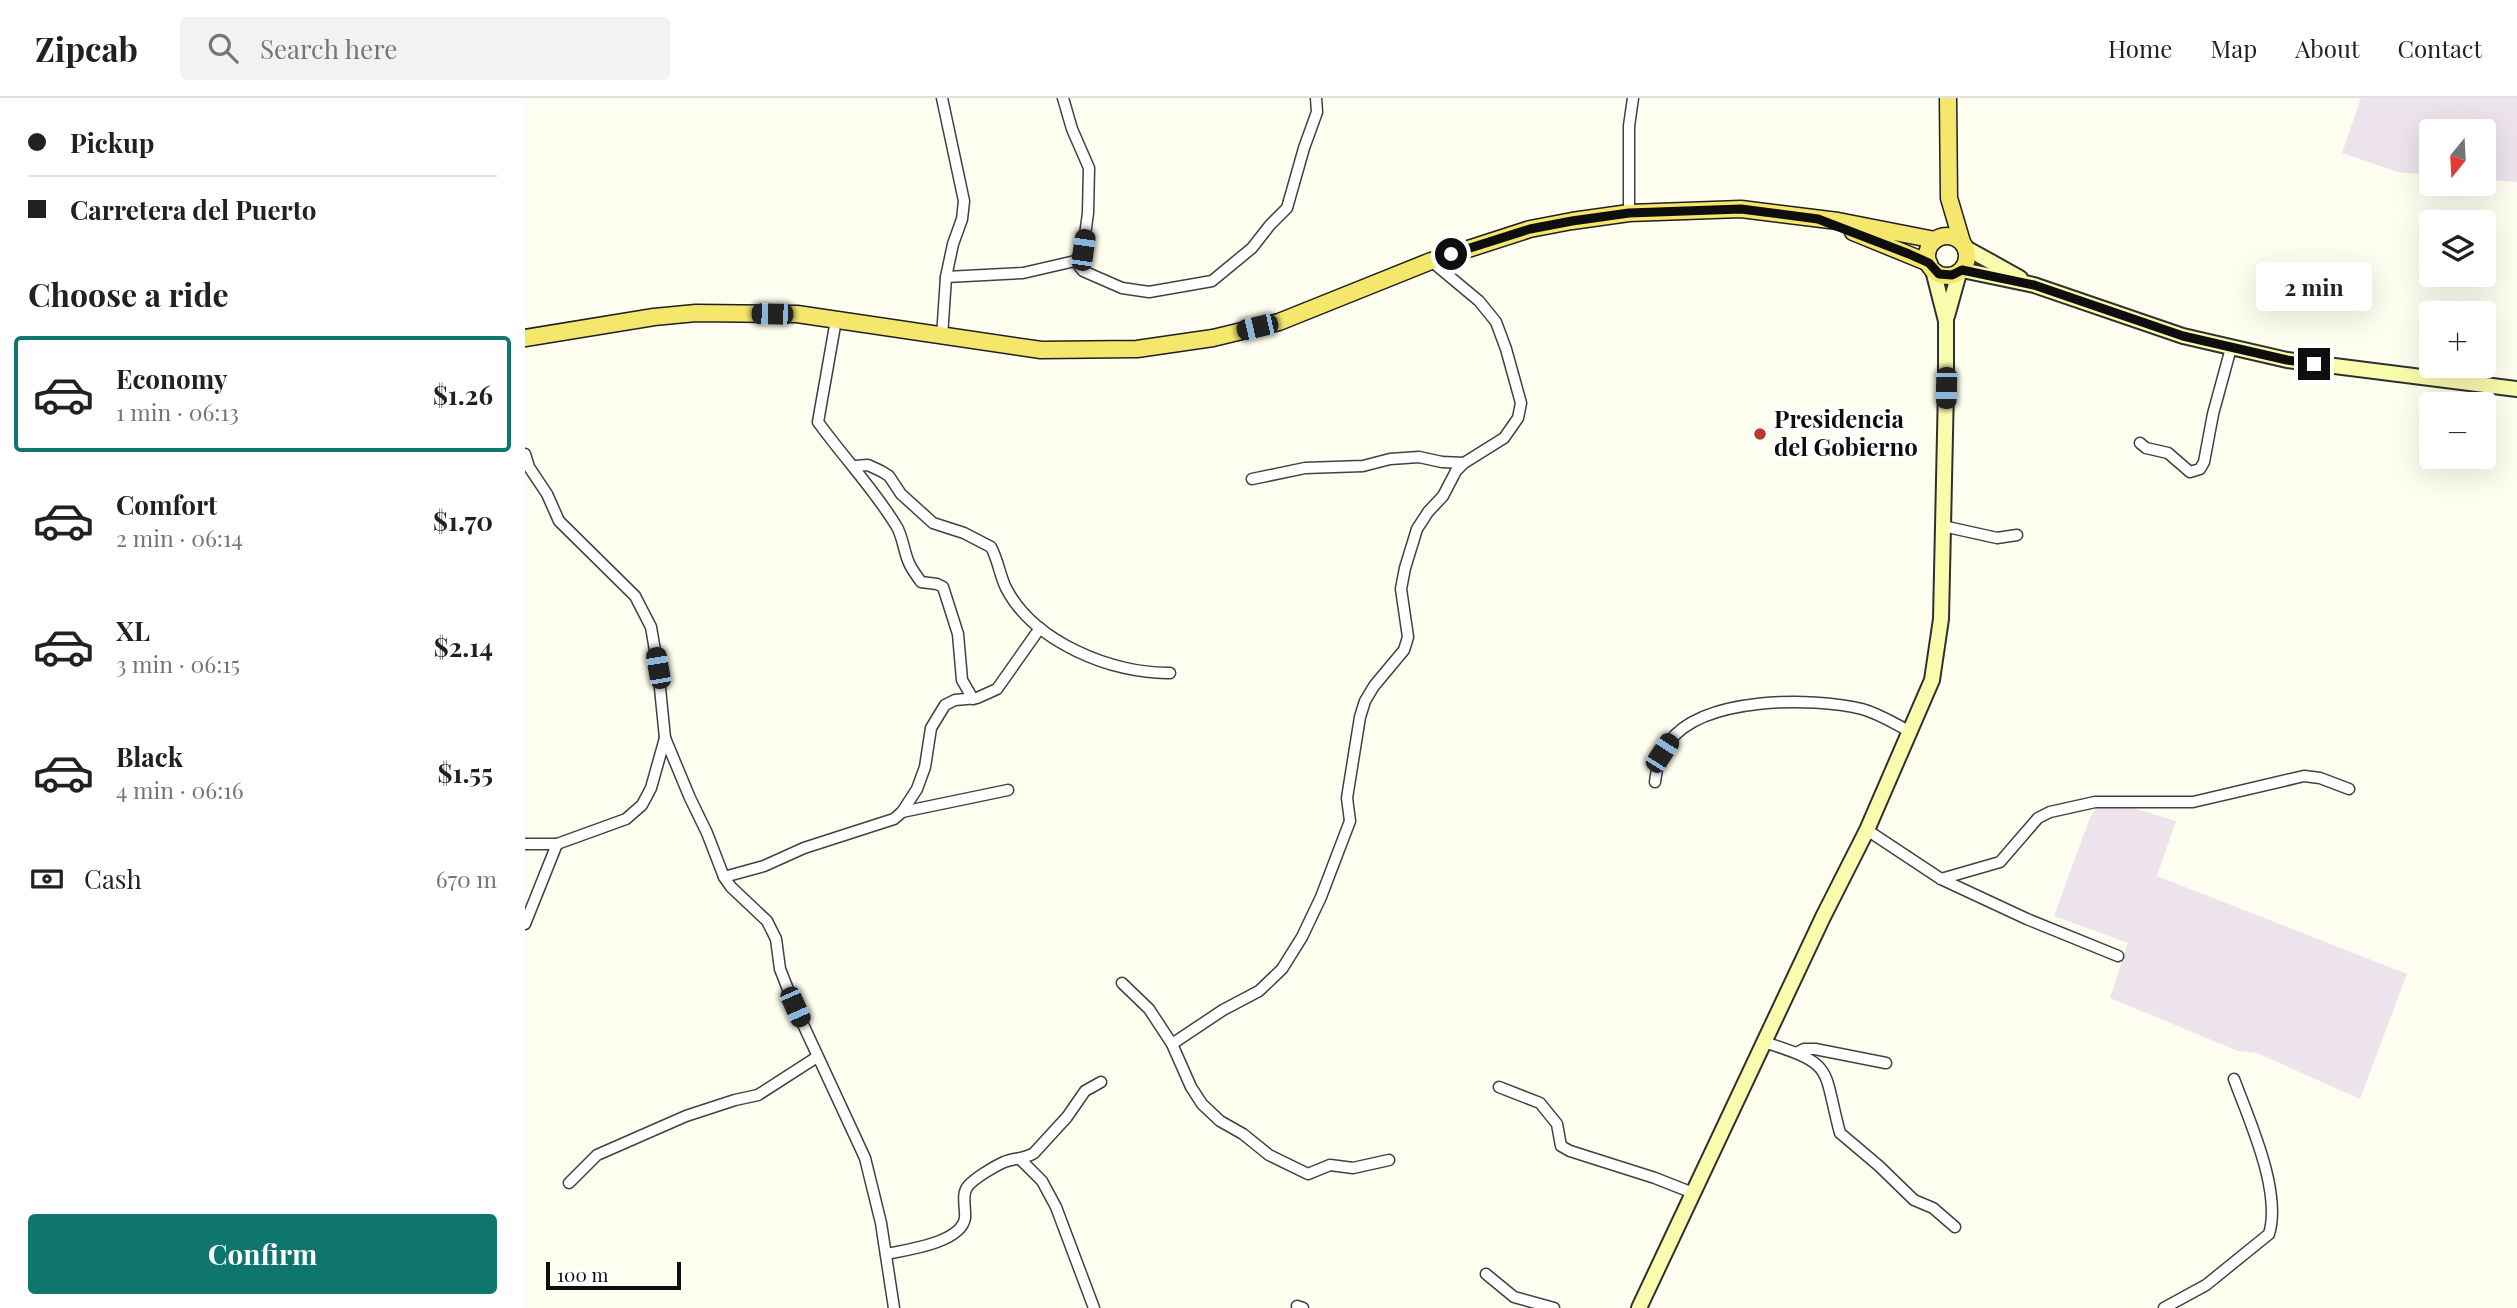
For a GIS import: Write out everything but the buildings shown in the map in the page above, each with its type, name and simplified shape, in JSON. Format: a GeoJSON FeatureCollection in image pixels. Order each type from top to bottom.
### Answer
{"type":"FeatureCollection","features":[{"type":"Feature","properties":{"kind":"main road"},"geometry":{"type":"LineString","coordinates":[[1946,321],[1931,267],[1929,248],[1937,239],[1949,198],[1948,98]]}},
{"type":"Feature","properties":{"kind":"main road"},"geometry":{"type":"LineString","coordinates":[[1639,1308],[1867,830],[1928,693],[1936,664],[1941,620],[1946,321],[1960,271],[1967,260],[1949,198]]}},
{"type":"Feature","properties":{"kind":"main road"},"geometry":{"type":"LineString","coordinates":[[525,338],[654,317],[696,313],[797,314],[1041,350],[1137,349],[1213,338],[1279,322],[1431,261],[1530,229],[1629,213],[1741,209],[1937,239],[1951,236],[2034,285]]}},
{"type":"Feature","properties":{"kind":"main road"},"geometry":{"type":"LineString","coordinates":[[1818,219],[1889,246],[1946,276],[1960,271],[2034,285],[2183,336],[2231,348],[2287,360],[2517,388]]}},
{"type":"Feature","properties":{"kind":"street"},"geometry":{"type":"LineString","coordinates":[[942,98],[964,201],[963,219],[953,244],[946,277],[942,337]]}},
{"type":"Feature","properties":{"kind":"street"},"geometry":{"type":"LineString","coordinates":[[946,277],[1023,273],[1075,261],[1083,250],[1088,213],[1089,168],[1072,129],[1063,98]]}},
{"type":"Feature","properties":{"kind":"street"},"geometry":{"type":"LineString","coordinates":[[1075,261],[1083,271],[1122,288],[1149,292],[1212,281],[1252,248],[1287,208],[1317,112],[1316,98]]}},
{"type":"Feature","properties":{"kind":"street"},"geometry":{"type":"LineString","coordinates":[[1629,213],[1629,126],[1633,98]]}},
{"type":"Feature","properties":{"kind":"street"},"geometry":{"type":"LineString","coordinates":[[1172,1044],[1259,990],[1282,969],[1302,937],[1321,897],[1350,821],[1347,798],[1365,701],[1404,650],[1408,637],[1401,589],[1417,529],[1422,519],[1443,496],[1456,471],[1504,438],[1518,418],[1521,403],[1496,322],[1479,301],[1431,261]]}},
{"type":"Feature","properties":{"kind":"street"},"geometry":{"type":"LineString","coordinates":[[836,320],[818,422],[838,450],[855,466],[899,530],[910,565],[921,582],[943,587],[958,634],[962,680],[973,699]]}},
{"type":"Feature","properties":{"kind":"street"},"geometry":{"type":"LineString","coordinates":[[2140,443],[2146,448],[2168,453],[2190,472],[2200,469],[2231,348]]}},
{"type":"Feature","properties":{"kind":"street"},"geometry":{"type":"LineString","coordinates":[[525,454],[529,467],[547,494],[559,521],[635,596],[651,627],[665,738],[689,798],[707,833],[723,877],[767,921],[776,939],[780,969],[817,1058],[865,1158],[881,1223],[894,1308]]}},
{"type":"Feature","properties":{"kind":"street"},"geometry":{"type":"LineString","coordinates":[[1251,479],[1305,468],[1363,466],[1390,459],[1419,457],[1464,463]]}},
{"type":"Feature","properties":{"kind":"street"},"geometry":{"type":"LineString","coordinates":[[855,466],[868,465],[889,476],[901,494],[933,523],[964,533],[991,547],[1006,588],[1040,628],[1071,649],[1137,671],[1170,673]]}},
{"type":"Feature","properties":{"kind":"street"},"geometry":{"type":"LineString","coordinates":[[1943,526],[1997,538],[2017,535]]}},
{"type":"Feature","properties":{"kind":"street"},"geometry":{"type":"LineString","coordinates":[[723,877],[764,866],[804,848],[885,824],[902,812],[925,767],[935,719],[950,702],[973,699],[1001,685],[1040,628]]}},
{"type":"Feature","properties":{"kind":"street"},"geometry":{"type":"LineString","coordinates":[[1655,782],[1662,753],[1671,739],[1687,725],[1703,717],[1744,706],[1775,702],[1843,706],[1877,714],[1911,732]]}},
{"type":"Feature","properties":{"kind":"street"},"geometry":{"type":"LineString","coordinates":[[525,844],[557,845],[626,819],[642,805],[651,788],[665,738]]}},
{"type":"Feature","properties":{"kind":"street"},"geometry":{"type":"LineString","coordinates":[[1941,879],[2000,862],[2042,815],[2095,802],[2193,802],[2304,776],[2320,778],[2349,789]]}},
{"type":"Feature","properties":{"kind":"street"},"geometry":{"type":"LineString","coordinates":[[902,812],[1008,790]]}},
{"type":"Feature","properties":{"kind":"street"},"geometry":{"type":"LineString","coordinates":[[1867,830],[1941,879],[2027,919],[2118,956]]}},
{"type":"Feature","properties":{"kind":"street"},"geometry":{"type":"LineString","coordinates":[[525,924],[557,845]]}},
{"type":"Feature","properties":{"kind":"street"},"geometry":{"type":"LineString","coordinates":[[1122,983],[1149,1009],[1172,1044],[1191,1087],[1202,1104],[1220,1121],[1269,1155],[1308,1174],[1330,1165],[1353,1168],[1389,1160]]}},
{"type":"Feature","properties":{"kind":"street"},"geometry":{"type":"LineString","coordinates":[[1764,1042],[1798,1052],[1819,1063],[1827,1077],[1840,1133],[1915,1200],[1933,1208],[1955,1227]]}},
{"type":"Feature","properties":{"kind":"street"},"geometry":{"type":"LineString","coordinates":[[1798,1052],[1815,1049],[1886,1063]]}},
{"type":"Feature","properties":{"kind":"street"},"geometry":{"type":"LineString","coordinates":[[569,1183],[597,1155],[686,1115],[758,1096],[817,1058]]}},
{"type":"Feature","properties":{"kind":"street"},"geometry":{"type":"LineString","coordinates":[[2164,1308],[2201,1289],[2269,1234],[2272,1213],[2265,1164],[2234,1079]]}},
{"type":"Feature","properties":{"kind":"street"},"geometry":{"type":"LineString","coordinates":[[886,1255],[936,1244],[960,1228],[965,1217],[964,1194],[969,1185],[1005,1161],[1034,1153],[1067,1117],[1085,1091],[1101,1082]]}},
{"type":"Feature","properties":{"kind":"street"},"geometry":{"type":"LineString","coordinates":[[1499,1087],[1539,1103],[1557,1124],[1562,1146],[1570,1151],[1655,1178],[1693,1194]]}},
{"type":"Feature","properties":{"kind":"street"},"geometry":{"type":"LineString","coordinates":[[1020,1159],[1042,1181],[1055,1207],[1094,1308]]}},
{"type":"Feature","properties":{"kind":"street"},"geometry":{"type":"LineString","coordinates":[[1486,1274],[1514,1297],[1555,1308]]}},
{"type":"Feature","properties":{"kind":"shaded area"},"geometry":{"type":"Polygon","coordinates":[[[2361,98],[2517,98],[2517,182],[2496,181],[2496,119],[2419,119],[2419,174],[2398,172],[2342,153],[2361,98]]]}},
{"type":"Feature","properties":{"kind":"shaded area"},"geometry":{"type":"Polygon","coordinates":[[[2098,804],[2120,804],[2176,821],[2157,876],[2407,974],[2360,1099],[2257,1053],[2238,1051],[2110,998],[2128,943],[2054,916],[2089,820],[2098,804]]]}},
{"type":"Feature","properties":{"kind":"place","name":"Presidencia del Gobierno"},"geometry":{"type":"Point","coordinates":[1760,434]}},
{"type":"Feature","properties":{"kind":"route"},"geometry":{"type":"LineString","coordinates":[[1451,254],[1530,229],[1629,213],[1741,209],[1776,212],[1818,219],[1929,263],[1933,270],[1946,276],[1962,270],[2034,285],[2183,336],[2314,364]]}}]}
